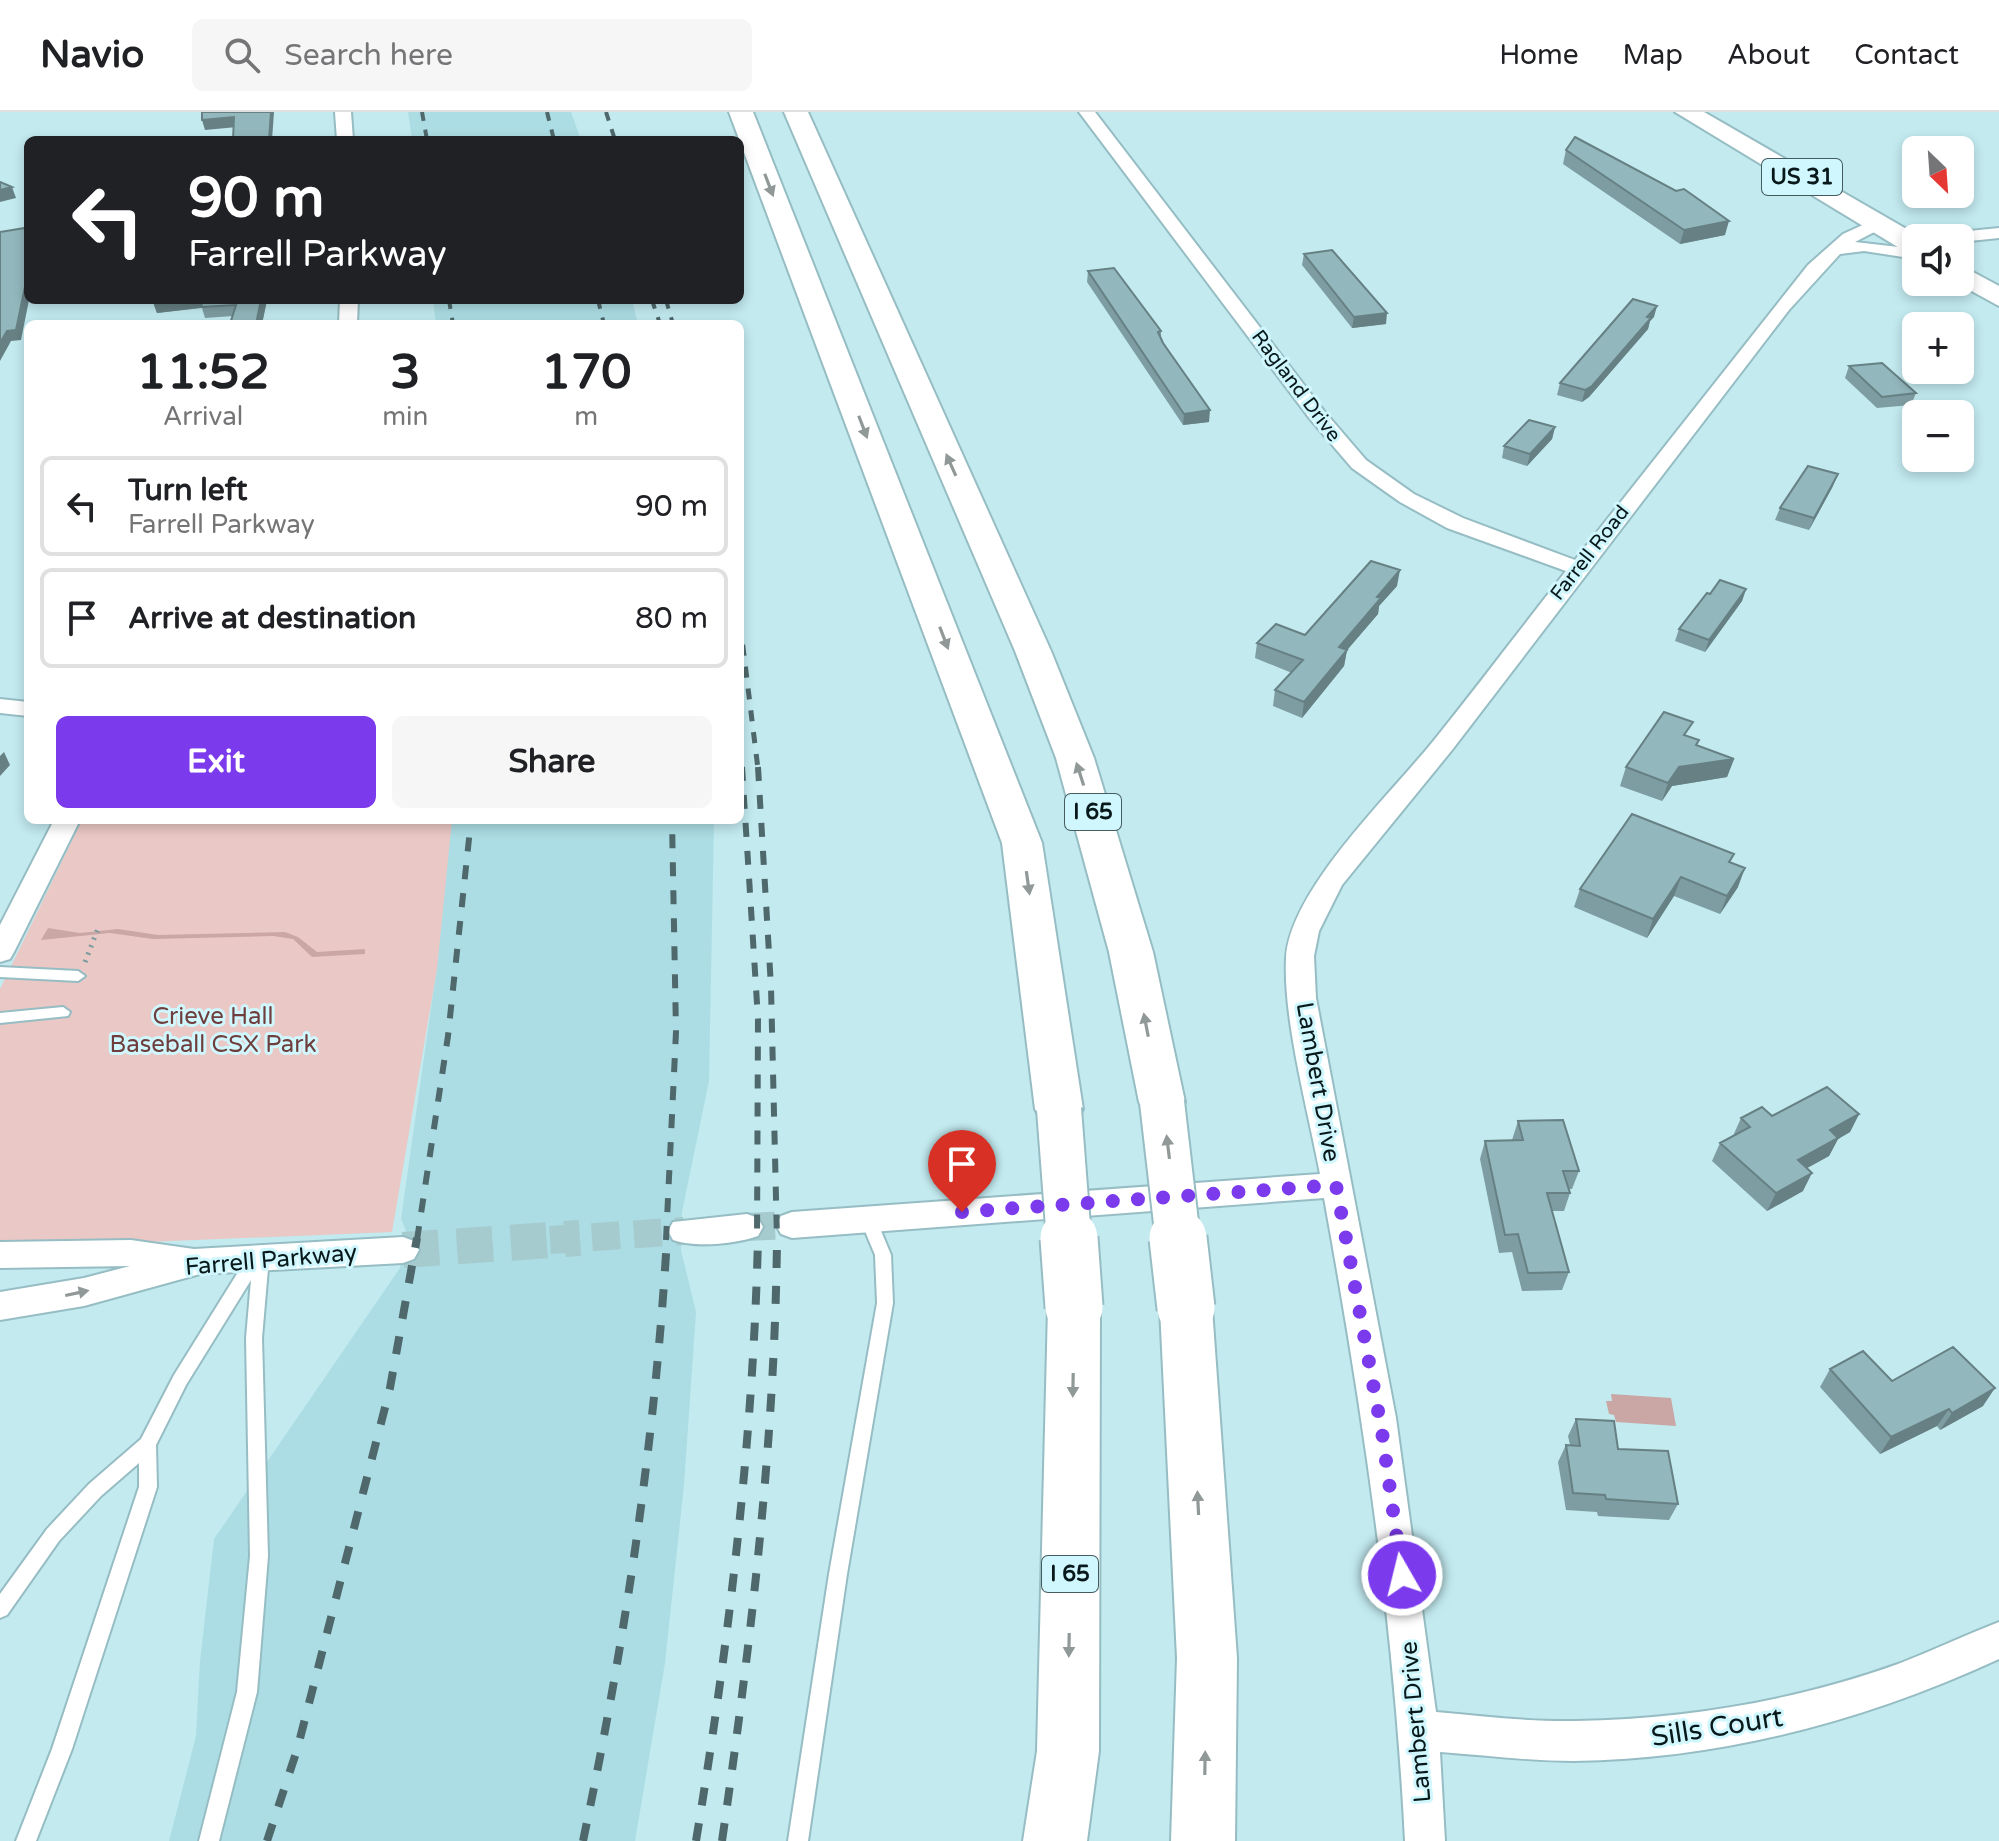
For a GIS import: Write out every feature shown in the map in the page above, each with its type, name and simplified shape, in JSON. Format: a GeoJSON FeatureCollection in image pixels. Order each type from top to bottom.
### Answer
{"type":"FeatureCollection","features":[{"type":"Feature","properties":{"kind":"main road","name":"I 65"},"geometry":{"type":"LineString","coordinates":[[741,112],[1022,843],[1059,1109],[1074,1307],[1068,1751],[1055,1841]]}},
{"type":"Feature","properties":{"kind":"main road","name":"I 65"},"geometry":{"type":"LineString","coordinates":[[796,112],[1028,639],[1075,758],[1131,952],[1162,1102],[1186,1308],[1207,1658],[1203,1841]]}},
{"type":"Feature","properties":{"kind":"main road","name":"US 31"},"geometry":{"type":"LineString","coordinates":[[1687,112],[1902,238]]}},
{"type":"Feature","properties":{"kind":"main road"},"geometry":{"type":"LineString","coordinates":[[1974,282],[1999,298]]}},
{"type":"Feature","properties":{"kind":"street"},"geometry":{"type":"LineString","coordinates":[[343,112],[345,136]]}},
{"type":"Feature","properties":{"kind":"street","name":"Ragland Drive"},"geometry":{"type":"LineString","coordinates":[[1087,112],[1317,415],[1359,464],[1407,498],[1455,523],[1577,568]]}},
{"type":"Feature","properties":{"kind":"street","name":"Farrell Road"},"geometry":{"type":"LineString","coordinates":[[1350,858],[1411,786],[1783,306],[1833,250],[1855,233],[1878,223]]}},
{"type":"Feature","properties":{"kind":"street"},"geometry":{"type":"LineString","coordinates":[[1974,236],[1999,233]]}},
{"type":"Feature","properties":{"kind":"street"},"geometry":{"type":"LineString","coordinates":[[1833,250],[1902,246]]}},
{"type":"Feature","properties":{"kind":"street"},"geometry":{"type":"LineString","coordinates":[[0,706],[24,709]]}},
{"type":"Feature","properties":{"kind":"street"},"geometry":{"type":"LineString","coordinates":[[0,952],[65,824]]}},
{"type":"Feature","properties":{"kind":"street","name":"Lambert Drive"},"geometry":{"type":"LineString","coordinates":[[1350,858],[1316,905],[1300,956],[1302,998],[1382,1432],[1421,1731],[1425,1841]]}},
{"type":"Feature","properties":{"kind":"street"},"geometry":{"type":"LineString","coordinates":[[792,1225],[1336,1185]]}},
{"type":"Feature","properties":{"kind":"street"},"geometry":{"type":"LineString","coordinates":[[684,1231],[747,1227]]}},
{"type":"Feature","properties":{"kind":"street","name":"Farrell Parkway"},"geometry":{"type":"LineString","coordinates":[[0,1306],[84,1292],[200,1261],[403,1250]]}},
{"type":"Feature","properties":{"kind":"street"},"geometry":{"type":"LineString","coordinates":[[0,1255],[131,1253],[200,1261]]}},
{"type":"Feature","properties":{"kind":"street","name":"Sills Court"},"geometry":{"type":"LineString","coordinates":[[1421,1731],[1571,1741],[1641,1739],[1742,1727],[1848,1702],[1942,1667],[1999,1640]]}},
{"type":"Feature","properties":{"kind":"lane"},"geometry":{"type":"LineString","coordinates":[[0,972],[81,970]]}},
{"type":"Feature","properties":{"kind":"lane"},"geometry":{"type":"LineString","coordinates":[[0,1018],[63,1012]]}},
{"type":"Feature","properties":{"kind":"lane"},"geometry":{"type":"LineString","coordinates":[[798,1841],[838,1574],[885,1303],[883,1255],[868,1219]]}},
{"type":"Feature","properties":{"kind":"lane"},"geometry":{"type":"LineString","coordinates":[[0,1609],[53,1535],[95,1490],[147,1445],[187,1369],[258,1258]]}},
{"type":"Feature","properties":{"kind":"lane"},"geometry":{"type":"LineString","coordinates":[[209,1841],[247,1692],[259,1556],[254,1338],[258,1258]]}},
{"type":"Feature","properties":{"kind":"lane"},"geometry":{"type":"LineString","coordinates":[[26,1841],[62,1749],[148,1487],[147,1445]]}},
{"type":"Feature","properties":{"kind":"path"},"geometry":{"type":"LineString","coordinates":[[81,970],[99,926]]}},
{"type":"Feature","properties":{"kind":"shaded area"},"geometry":{"type":"Polygon","coordinates":[[[408,112],[571,112],[580,136],[411,136],[408,112]]]}},
{"type":"Feature","properties":{"kind":"shaded area"},"geometry":{"type":"Polygon","coordinates":[[[434,304],[633,304],[637,320],[436,320],[434,304]]]}},
{"type":"Feature","properties":{"kind":"shaded area"},"geometry":{"type":"Polygon","coordinates":[[[451,824],[714,824],[709,1081],[682,1212],[681,1250],[696,1312],[684,1485],[665,1663],[635,1841],[169,1841],[196,1736],[200,1661],[214,1539],[400,1268],[406,1231],[401,1219],[437,966],[451,824]]]}},
{"type":"Feature","properties":{"kind":"shaded area"},"geometry":{"type":"Polygon","coordinates":[[[48,928],[80,933],[118,929],[158,935],[285,932],[298,937],[317,952],[365,949],[365,954],[312,957],[293,939],[273,936],[153,939],[110,933],[41,940],[48,928]]]}},
{"type":"Feature","properties":{"kind":"shaded area"},"geometry":{"type":"Polygon","coordinates":[[[1611,1394],[1671,1398],[1676,1426],[1616,1422],[1614,1415],[1609,1414],[1606,1401],[1612,1401],[1611,1394]]]}},
{"type":"Feature","properties":{"kind":"green space","name":"Crieve Hall Baseball CSX Park"},"geometry":{"type":"Polygon","coordinates":[[[80,824],[452,824],[437,969],[392,1232],[0,1248],[0,989],[80,824]]]}},
{"type":"Feature","properties":{"kind":"building"},"geometry":{"type":"Polygon","coordinates":[[[202,112],[271,112],[269,136],[233,136],[234,117],[202,120],[202,112]]]}},
{"type":"Feature","properties":{"kind":"building"},"geometry":{"type":"Polygon","coordinates":[[[1575,137],[1676,191],[1684,189],[1729,221],[1684,230],[1566,150],[1575,137]]]}},
{"type":"Feature","properties":{"kind":"building"},"geometry":{"type":"Polygon","coordinates":[[[0,182],[12,187],[0,190],[0,182]]]}},
{"type":"Feature","properties":{"kind":"building"},"geometry":{"type":"Polygon","coordinates":[[[24,228],[24,291],[16,330],[7,331],[0,343],[0,232],[24,228]]]}},
{"type":"Feature","properties":{"kind":"building"},"geometry":{"type":"Polygon","coordinates":[[[1332,250],[1387,313],[1354,317],[1304,254],[1332,250]]]}},
{"type":"Feature","properties":{"kind":"building"},"geometry":{"type":"Polygon","coordinates":[[[1114,268],[1161,331],[1158,332],[1163,343],[1210,410],[1184,414],[1088,271],[1114,268]]]}},
{"type":"Feature","properties":{"kind":"building"},"geometry":{"type":"Polygon","coordinates":[[[1633,299],[1657,306],[1647,317],[1651,318],[1592,386],[1585,390],[1560,383],[1633,299]]]}},
{"type":"Feature","properties":{"kind":"building"},"geometry":{"type":"Polygon","coordinates":[[[202,304],[260,304],[257,320],[231,320],[236,305],[201,307],[202,304]]]}},
{"type":"Feature","properties":{"kind":"building"},"geometry":{"type":"Polygon","coordinates":[[[1882,363],[1902,384],[1916,393],[1882,397],[1849,366],[1882,363]]]}},
{"type":"Feature","properties":{"kind":"building"},"geometry":{"type":"Polygon","coordinates":[[[1529,420],[1555,427],[1530,454],[1504,446],[1529,420]]]}},
{"type":"Feature","properties":{"kind":"building"},"geometry":{"type":"Polygon","coordinates":[[[1808,466],[1838,474],[1814,518],[1780,508],[1808,466]]]}},
{"type":"Feature","properties":{"kind":"building"},"geometry":{"type":"Polygon","coordinates":[[[1371,561],[1400,570],[1377,597],[1381,598],[1339,647],[1347,650],[1304,702],[1275,690],[1303,660],[1257,643],[1276,624],[1305,635],[1371,561]]]}},
{"type":"Feature","properties":{"kind":"building"},"geometry":{"type":"Polygon","coordinates":[[[1720,580],[1746,589],[1709,640],[1679,629],[1707,593],[1710,594],[1720,580]]]}},
{"type":"Feature","properties":{"kind":"building"},"geometry":{"type":"Polygon","coordinates":[[[1664,712],[1693,722],[1684,735],[1699,740],[1696,745],[1734,759],[1679,767],[1668,783],[1626,767],[1664,712]]]}},
{"type":"Feature","properties":{"kind":"building"},"geometry":{"type":"Polygon","coordinates":[[[1632,814],[1734,854],[1729,862],[1745,868],[1727,896],[1681,877],[1653,919],[1580,889],[1632,814]]]}},
{"type":"Feature","properties":{"kind":"building"},"geometry":{"type":"Polygon","coordinates":[[[1827,1087],[1859,1114],[1830,1130],[1838,1138],[1798,1160],[1812,1173],[1776,1193],[1720,1143],[1750,1127],[1741,1118],[1762,1107],[1772,1116],[1827,1087]]]}},
{"type":"Feature","properties":{"kind":"building"},"geometry":{"type":"Polygon","coordinates":[[[1563,1120],[1579,1171],[1563,1171],[1570,1193],[1547,1193],[1569,1272],[1528,1273],[1518,1234],[1505,1235],[1485,1141],[1523,1140],[1518,1121],[1563,1120]]]}},
{"type":"Feature","properties":{"kind":"building"},"geometry":{"type":"Polygon","coordinates":[[[1953,1347],[1995,1388],[1952,1413],[1949,1409],[1891,1437],[1830,1369],[1863,1351],[1892,1381],[1953,1347]]]}},
{"type":"Feature","properties":{"kind":"building"},"geometry":{"type":"Polygon","coordinates":[[[1576,1419],[1614,1421],[1618,1449],[1668,1451],[1678,1504],[1606,1499],[1605,1495],[1573,1493],[1566,1445],[1580,1446],[1576,1419]]]}},
{"type":"Feature","properties":{"kind":"tunnel"},"geometry":{"type":"LineString","coordinates":[[747,1227],[792,1225]]}},
{"type":"Feature","properties":{"kind":"tunnel"},"geometry":{"type":"LineString","coordinates":[[550,1240],[684,1231]]}},
{"type":"Feature","properties":{"kind":"tunnel"},"geometry":{"type":"LineString","coordinates":[[403,1250],[580,1238]]}},
{"type":"Feature","properties":{"kind":"railway"},"geometry":{"type":"LineString","coordinates":[[422,112],[426,136]]}},
{"type":"Feature","properties":{"kind":"railway"},"geometry":{"type":"LineString","coordinates":[[547,112],[553,136]]}},
{"type":"Feature","properties":{"kind":"railway"},"geometry":{"type":"LineString","coordinates":[[606,112],[614,136]]}},
{"type":"Feature","properties":{"kind":"railway"},"geometry":{"type":"LineString","coordinates":[[450,304],[452,320]]}},
{"type":"Feature","properties":{"kind":"railway"},"geometry":{"type":"LineString","coordinates":[[599,304],[603,320]]}},
{"type":"Feature","properties":{"kind":"railway"},"geometry":{"type":"LineString","coordinates":[[653,304],[659,320]]}},
{"type":"Feature","properties":{"kind":"railway"},"geometry":{"type":"LineString","coordinates":[[667,304],[672,320]]}},
{"type":"Feature","properties":{"kind":"railway"},"geometry":{"type":"LineString","coordinates":[[744,655],[758,769]]}},
{"type":"Feature","properties":{"kind":"railway"},"geometry":{"type":"LineString","coordinates":[[758,767],[771,987],[777,1239]]}},
{"type":"Feature","properties":{"kind":"railway"},"geometry":{"type":"LineString","coordinates":[[744,798],[758,1019],[757,1240]]}},
{"type":"Feature","properties":{"kind":"railway"},"geometry":{"type":"LineString","coordinates":[[417,1240],[448,1036],[471,824]]}},
{"type":"Feature","properties":{"kind":"railway"},"geometry":{"type":"LineString","coordinates":[[666,1240],[676,1032],[672,824]]}},
{"type":"Feature","properties":{"kind":"railway"},"geometry":{"type":"LineString","coordinates":[[267,1841],[297,1750],[390,1388],[417,1238]]}},
{"type":"Feature","properties":{"kind":"railway"},"geometry":{"type":"LineString","coordinates":[[583,1841],[612,1691],[636,1541],[655,1390],[667,1238]]}},
{"type":"Feature","properties":{"kind":"railway"},"geometry":{"type":"LineString","coordinates":[[696,1841],[738,1541],[751,1390],[758,1238]]}},
{"type":"Feature","properties":{"kind":"railway"},"geometry":{"type":"LineString","coordinates":[[722,1841],[760,1541],[772,1390],[777,1239]]}},
{"type":"Feature","properties":{"kind":"route"},"geometry":{"type":"LineString","coordinates":[[962,1212],[1336,1185],[1382,1432],[1402,1575]]}}]}
